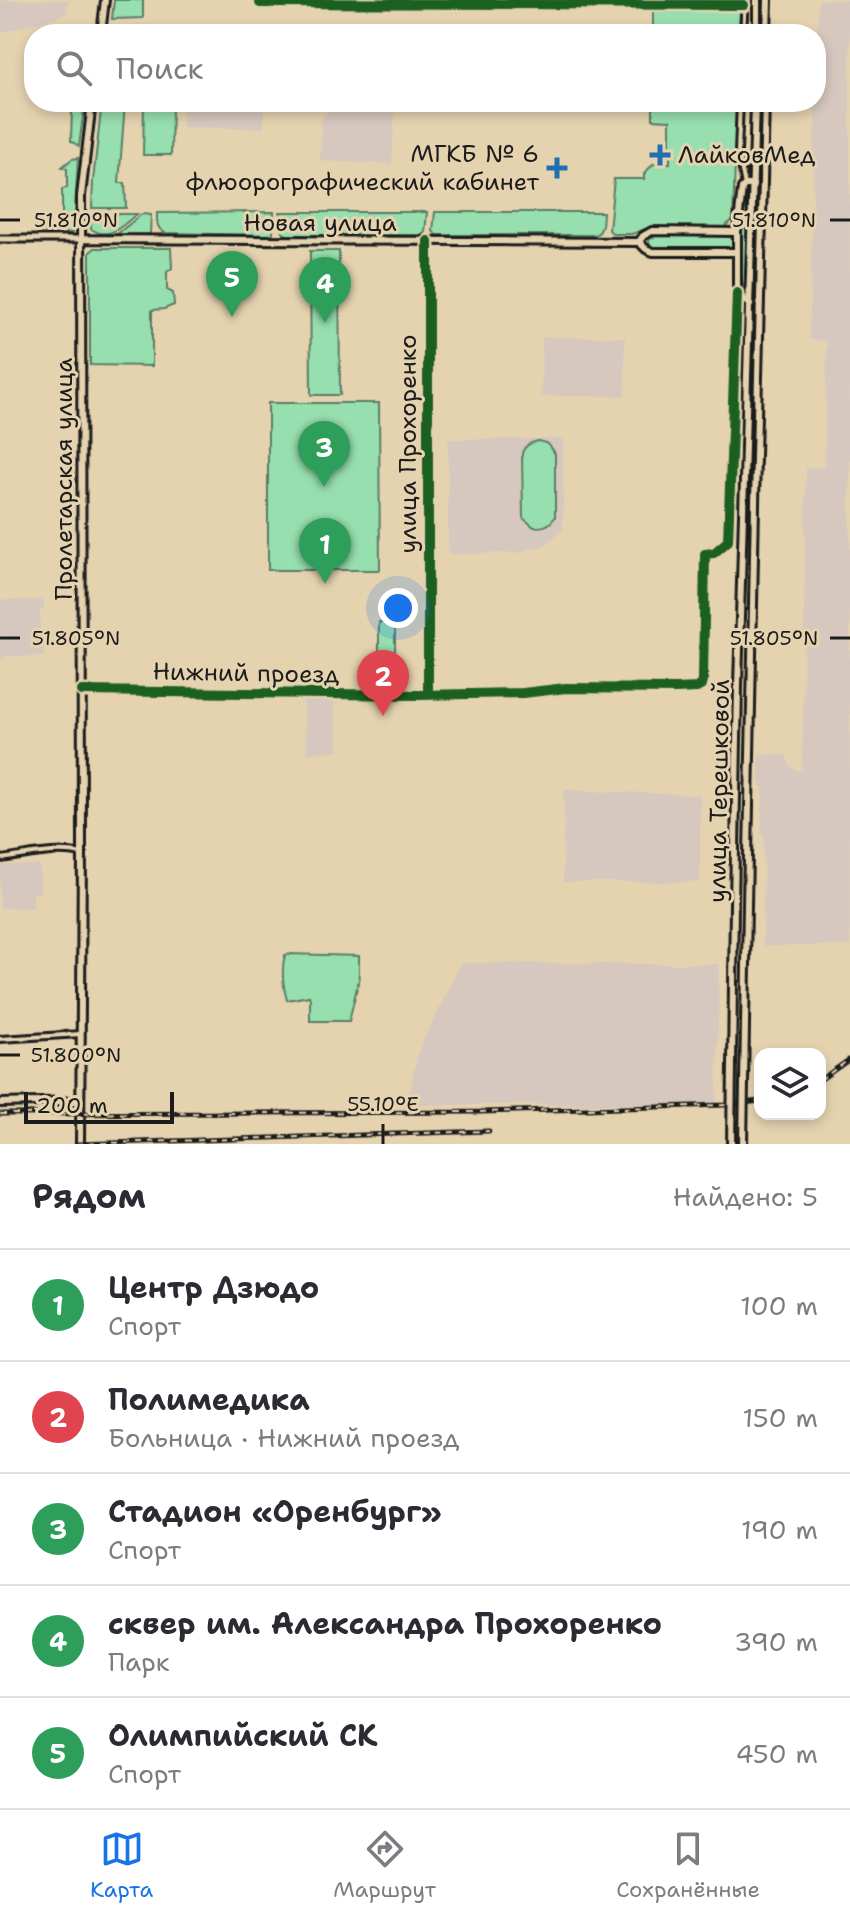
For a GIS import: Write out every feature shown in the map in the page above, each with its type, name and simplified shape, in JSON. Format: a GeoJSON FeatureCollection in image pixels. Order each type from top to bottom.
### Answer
{"type":"FeatureCollection","features":[{"type":"Feature","properties":{"kind":"main road"},"geometry":{"type":"LineString","coordinates":[[102,24],[105,0]]}},
{"type":"Feature","properties":{"kind":"main road"},"geometry":{"type":"LineString","coordinates":[[757,0],[757,24]]}},
{"type":"Feature","properties":{"kind":"main road"},"geometry":{"type":"LineString","coordinates":[[767,24],[768,0]]}},
{"type":"Feature","properties":{"kind":"main road","name":"Пролетарская улица"},"geometry":{"type":"LineString","coordinates":[[80,1144],[81,196],[91,112]]}},
{"type":"Feature","properties":{"kind":"main road","name":"улица Терешковой"},"geometry":{"type":"LineString","coordinates":[[731,1144],[736,789],[750,305],[749,185],[754,112]]}},
{"type":"Feature","properties":{"kind":"main road","name":"улица Терешковой"},"geometry":{"type":"LineString","coordinates":[[743,1144],[765,112]]}},
{"type":"Feature","properties":{"kind":"main road"},"geometry":{"type":"LineString","coordinates":[[750,305],[737,293],[740,193],[749,185],[763,185]]}},
{"type":"Feature","properties":{"kind":"main road","name":"Новая улица"},"geometry":{"type":"LineString","coordinates":[[639,242],[652,231],[737,232]]}},
{"type":"Feature","properties":{"kind":"main road","name":"Новая улица"},"geometry":{"type":"LineString","coordinates":[[81,239],[639,242],[653,252],[737,252]]}},
{"type":"Feature","properties":{"kind":"main road"},"geometry":{"type":"LineString","coordinates":[[747,410],[757,410]]}},
{"type":"Feature","properties":{"kind":"main road"},"geometry":{"type":"LineString","coordinates":[[0,1103],[80,1101]]}},
{"type":"Feature","properties":{"kind":"street"},"geometry":{"type":"LineString","coordinates":[[260,3],[744,3],[743,24]]}},
{"type":"Feature","properties":{"kind":"street"},"geometry":{"type":"LineString","coordinates":[[740,112],[738,152],[749,185]]}},
{"type":"Feature","properties":{"kind":"street","name":"Новая улица"},"geometry":{"type":"LineString","coordinates":[[0,239],[81,239]]}},
{"type":"Feature","properties":{"kind":"street","name":"улица Прохоренко"},"geometry":{"type":"LineString","coordinates":[[428,241],[428,695]]}},
{"type":"Feature","properties":{"kind":"street"},"geometry":{"type":"LineString","coordinates":[[737,293],[730,483],[745,483]]}},
{"type":"Feature","properties":{"kind":"street","name":"Нижний проезд"},"geometry":{"type":"LineString","coordinates":[[82,691],[428,695],[523,693],[566,688],[697,688],[703,680],[705,554],[714,553],[728,541],[730,483]]}},
{"type":"Feature","properties":{"kind":"street"},"geometry":{"type":"LineString","coordinates":[[0,859],[43,852],[82,854]]}},
{"type":"Feature","properties":{"kind":"street"},"geometry":{"type":"LineString","coordinates":[[0,1039],[81,1034]]}},
{"type":"Feature","properties":{"kind":"shaded area"},"geometry":{"type":"Polygon","coordinates":[[[0,0],[68,0],[66,14],[0,33],[0,0]]]}},
{"type":"Feature","properties":{"kind":"shaded area"},"geometry":{"type":"Polygon","coordinates":[[[818,0],[850,0],[850,946],[763,946],[764,835],[761,834],[763,789],[759,782],[759,754],[786,755],[789,765],[802,771],[806,468],[824,467],[827,342],[809,339],[815,112],[826,112],[826,24],[817,24],[818,0]]]}},
{"type":"Feature","properties":{"kind":"shaded area"},"geometry":{"type":"Polygon","coordinates":[[[182,112],[264,112],[264,128],[182,128],[182,112]]]}},
{"type":"Feature","properties":{"kind":"shaded area"},"geometry":{"type":"Polygon","coordinates":[[[328,112],[395,112],[392,164],[320,161],[321,120],[328,112]]]}},
{"type":"Feature","properties":{"kind":"shaded area"},"geometry":{"type":"Polygon","coordinates":[[[542,337],[625,337],[625,396],[541,396],[542,337]]]}},
{"type":"Feature","properties":{"kind":"shaded area"},"geometry":{"type":"Polygon","coordinates":[[[448,439],[563,439],[563,530],[545,545],[517,553],[448,554],[448,439]]]}},
{"type":"Feature","properties":{"kind":"shaded area"},"geometry":{"type":"Polygon","coordinates":[[[0,600],[44,600],[44,609],[40,609],[40,635],[44,635],[44,657],[4,656],[0,659],[0,600]]]}},
{"type":"Feature","properties":{"kind":"shaded area"},"geometry":{"type":"Polygon","coordinates":[[[334,700],[339,750],[307,754],[303,701],[334,700]]]}},
{"type":"Feature","properties":{"kind":"shaded area"},"geometry":{"type":"Polygon","coordinates":[[[564,790],[700,795],[700,882],[563,882],[564,790]]]}},
{"type":"Feature","properties":{"kind":"shaded area"},"geometry":{"type":"Polygon","coordinates":[[[0,865],[40,865],[40,892],[33,892],[33,908],[0,908],[0,865]]]}},
{"type":"Feature","properties":{"kind":"shaded area"},"geometry":{"type":"Polygon","coordinates":[[[461,963],[719,964],[717,1104],[407,1105],[418,1052],[461,963]]]}},
{"type":"Feature","properties":{"kind":"green space"},"geometry":{"type":"Polygon","coordinates":[[[114,0],[143,0],[143,18],[112,19],[114,0]]]}},
{"type":"Feature","properties":{"kind":"green space"},"geometry":{"type":"Polygon","coordinates":[[[653,7],[740,7],[739,24],[653,24],[653,7]]]}},
{"type":"Feature","properties":{"kind":"green space"},"geometry":{"type":"Polygon","coordinates":[[[72,112],[84,112],[79,146],[71,141],[72,112]]]}},
{"type":"Feature","properties":{"kind":"green space"},"geometry":{"type":"Polygon","coordinates":[[[101,112],[124,112],[119,183],[125,183],[126,208],[92,208],[101,112]]]}},
{"type":"Feature","properties":{"kind":"green space"},"geometry":{"type":"Polygon","coordinates":[[[144,112],[172,112],[171,155],[143,155],[144,112]]]}},
{"type":"Feature","properties":{"kind":"green space"},"geometry":{"type":"Polygon","coordinates":[[[653,112],[737,112],[733,220],[724,227],[650,227],[632,234],[613,234],[609,230],[614,179],[644,179],[644,174],[653,164],[670,163],[670,120],[653,119],[653,112]]]}},
{"type":"Feature","properties":{"kind":"green space"},"geometry":{"type":"Polygon","coordinates":[[[78,158],[74,227],[72,232],[66,234],[66,228],[62,226],[62,189],[67,188],[67,169],[62,167],[78,158]]]}},
{"type":"Feature","properties":{"kind":"green space"},"geometry":{"type":"Polygon","coordinates":[[[748,190],[746,293],[740,265],[739,223],[743,199],[748,190]]]}},
{"type":"Feature","properties":{"kind":"green space"},"geometry":{"type":"Polygon","coordinates":[[[274,212],[273,233],[269,235],[165,233],[157,222],[157,213],[274,212]]]}},
{"type":"Feature","properties":{"kind":"green space"},"geometry":{"type":"Polygon","coordinates":[[[280,212],[427,212],[425,233],[420,235],[287,235],[282,232],[280,212]]]}},
{"type":"Feature","properties":{"kind":"green space"},"geometry":{"type":"Polygon","coordinates":[[[435,212],[603,212],[601,228],[595,235],[436,235],[433,231],[435,212]]]}},
{"type":"Feature","properties":{"kind":"green space"},"geometry":{"type":"Polygon","coordinates":[[[91,214],[137,214],[116,230],[104,233],[91,229],[91,214]]]}},
{"type":"Feature","properties":{"kind":"green space"},"geometry":{"type":"Polygon","coordinates":[[[142,214],[151,215],[150,234],[116,235],[142,214]]]}},
{"type":"Feature","properties":{"kind":"green space"},"geometry":{"type":"Polygon","coordinates":[[[727,235],[733,244],[726,248],[658,249],[649,242],[655,236],[727,235]]]}},
{"type":"Feature","properties":{"kind":"green space"},"geometry":{"type":"Polygon","coordinates":[[[95,248],[171,248],[172,268],[167,272],[167,290],[173,293],[174,305],[152,310],[152,366],[90,365],[90,252],[95,248]]]}},
{"type":"Feature","properties":{"kind":"green space"},"geometry":{"type":"Polygon","coordinates":[[[310,251],[339,251],[340,395],[311,395],[310,251]]]}},
{"type":"Feature","properties":{"kind":"green space"},"geometry":{"type":"Polygon","coordinates":[[[268,403],[379,403],[380,570],[268,570],[268,403]]]}},
{"type":"Feature","properties":{"kind":"green space"},"geometry":{"type":"Polygon","coordinates":[[[538,441],[548,445],[555,454],[555,517],[546,525],[534,527],[523,518],[522,453],[528,445],[538,441]]]}},
{"type":"Feature","properties":{"kind":"green space"},"geometry":{"type":"Polygon","coordinates":[[[379,622],[395,622],[395,653],[379,653],[379,622]]]}},
{"type":"Feature","properties":{"kind":"green space"},"geometry":{"type":"Polygon","coordinates":[[[285,955],[359,956],[359,979],[349,1021],[310,1021],[309,996],[287,1000],[283,966],[285,955]]]}},
{"type":"Feature","properties":{"kind":"railway"},"geometry":{"type":"LineString","coordinates":[[826,1076],[850,1059]]}},
{"type":"Feature","properties":{"kind":"railway"},"geometry":{"type":"LineString","coordinates":[[0,1114],[480,1112],[754,1102]]}},
{"type":"Feature","properties":{"kind":"railway"},"geometry":{"type":"LineString","coordinates":[[77,1144],[489,1131]]}},
{"type":"Feature","properties":{"kind":"cycle path"},"geometry":{"type":"LineString","coordinates":[[260,3],[744,5]]}},
{"type":"Feature","properties":{"kind":"cycle path"},"geometry":{"type":"LineString","coordinates":[[428,241],[428,695]]}},
{"type":"Feature","properties":{"kind":"cycle path"},"geometry":{"type":"LineString","coordinates":[[82,691],[419,695],[523,693],[566,688],[676,689],[702,685],[705,554],[714,553],[728,541],[737,293]]}},
{"type":"Feature","properties":{"kind":"place","name":"ЛайковМед"},"geometry":{"type":"Point","coordinates":[660,155]}},
{"type":"Feature","properties":{"kind":"place","name":"МГКБ № 6 флюорографический кабинет"},"geometry":{"type":"Point","coordinates":[557,168]}},
{"type":"Feature","properties":{"kind":"place","name":"Олимпийский СК"},"geometry":{"type":"Point","coordinates":[232,317]}},
{"type":"Feature","properties":{"kind":"place","name":"сквер им. Александра Прохоренко"},"geometry":{"type":"Point","coordinates":[325,323]}},
{"type":"Feature","properties":{"kind":"place","name":"Стадион «Оренбург»"},"geometry":{"type":"Point","coordinates":[324,487]}},
{"type":"Feature","properties":{"kind":"place","name":"Центр Дзюдо"},"geometry":{"type":"Point","coordinates":[325,584]}},
{"type":"Feature","properties":{"kind":"place","name":"Полимедика"},"geometry":{"type":"Point","coordinates":[383,716]}}]}
